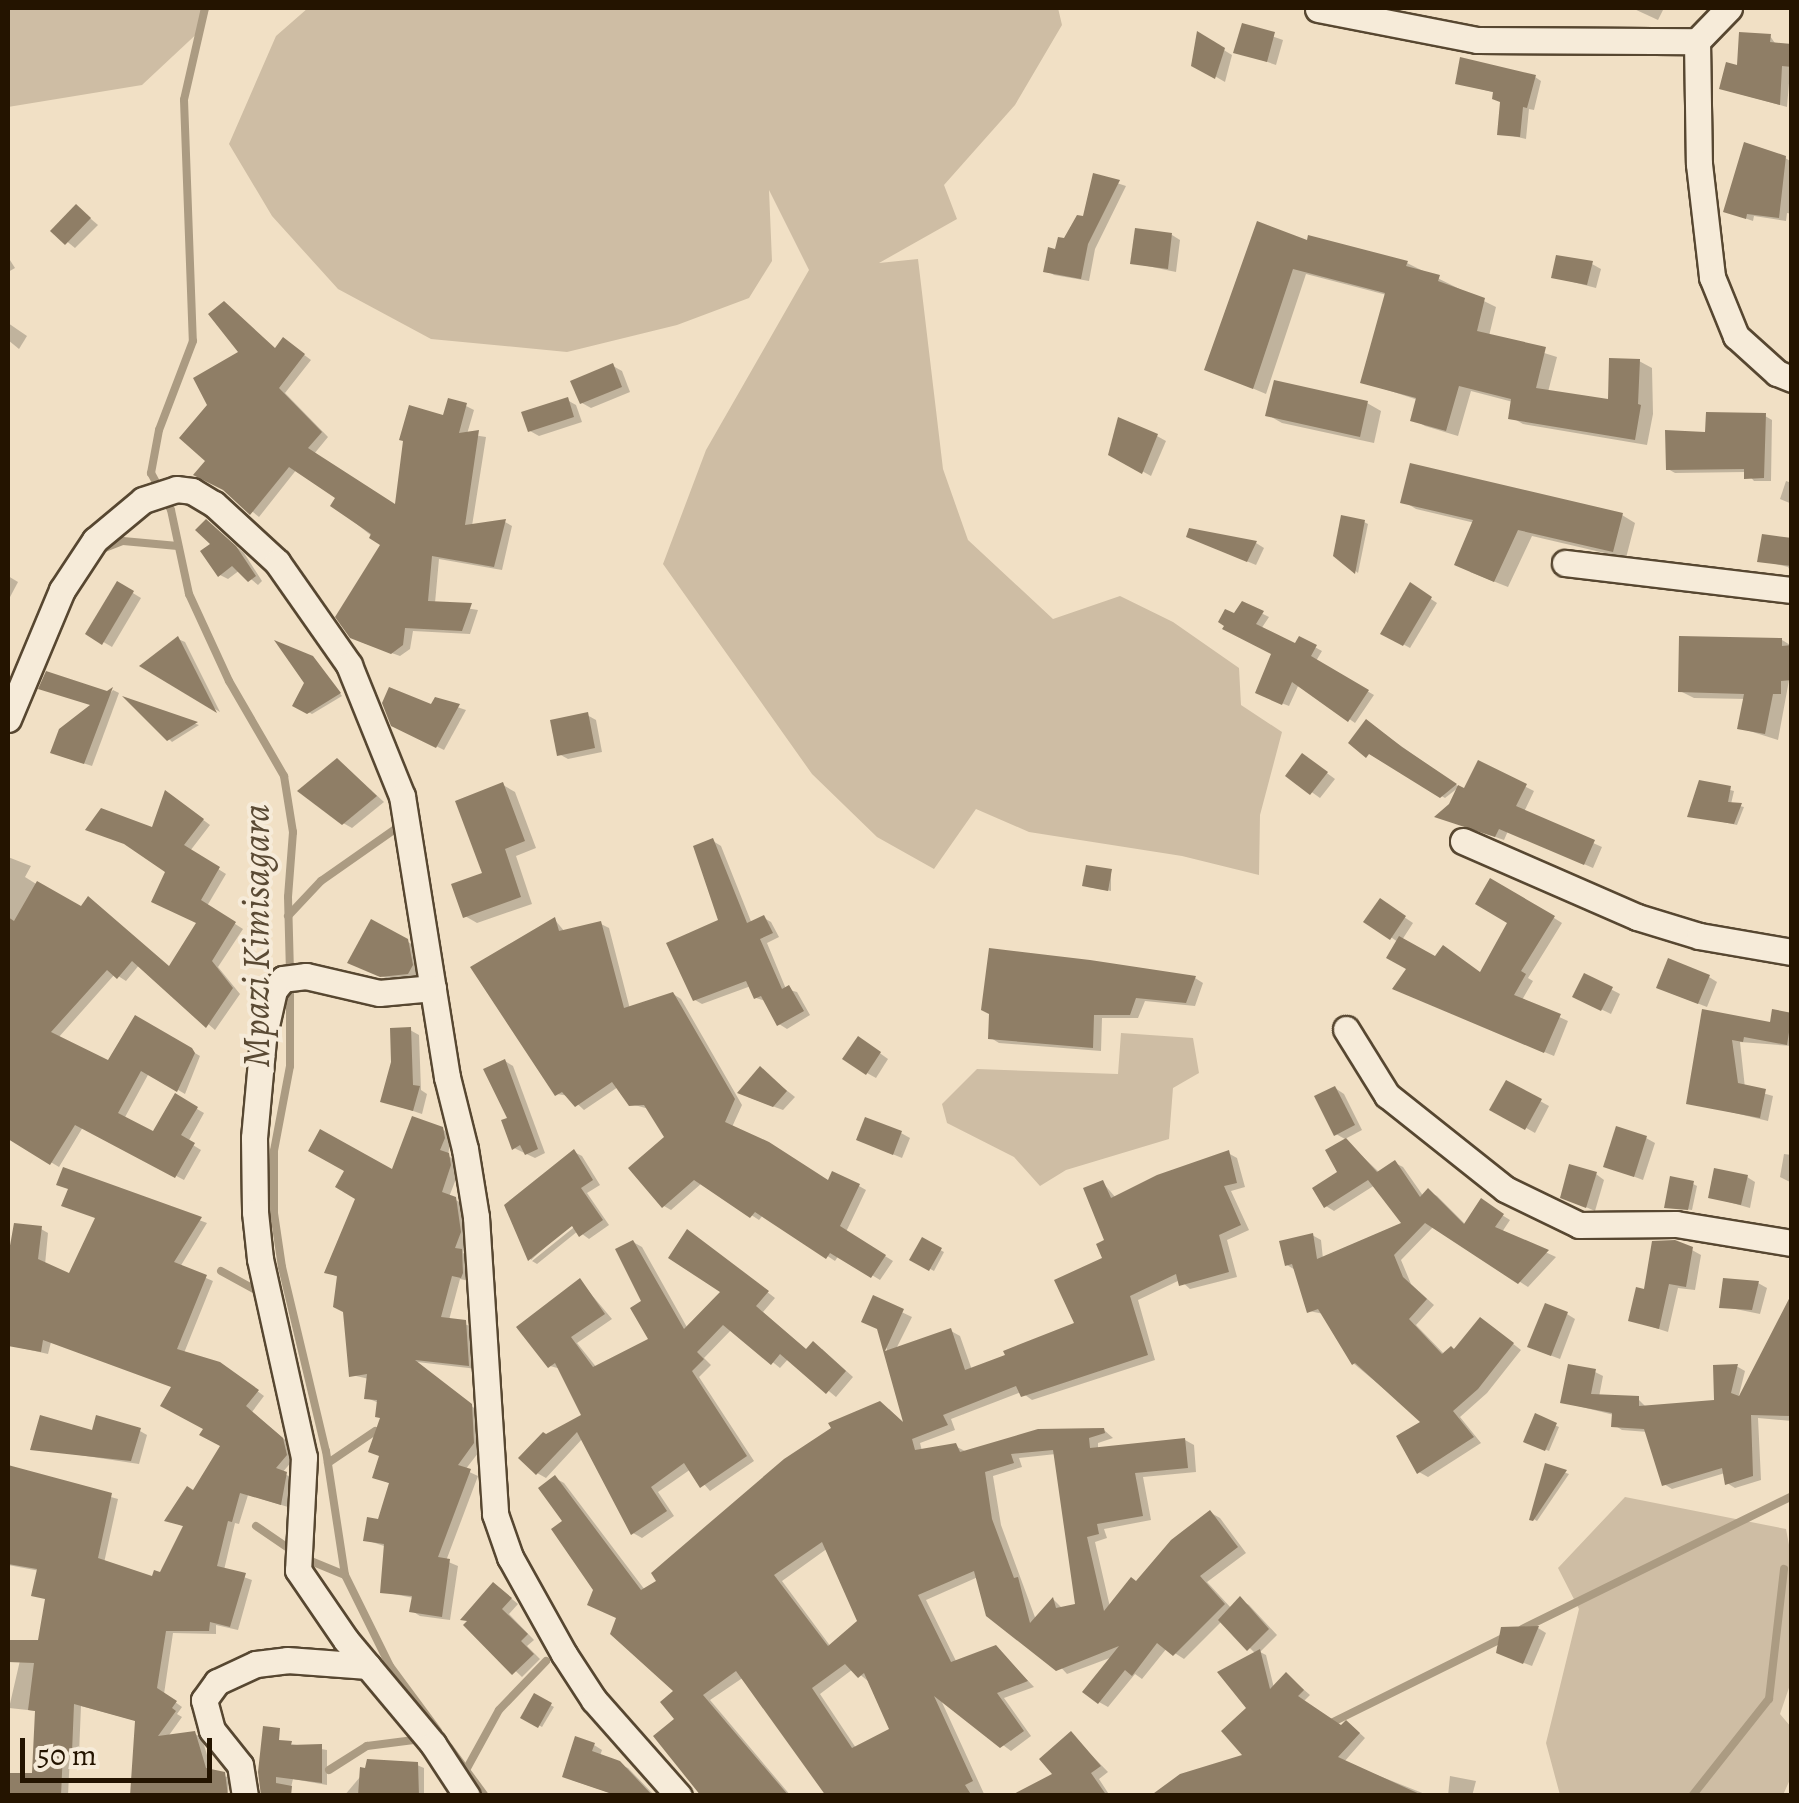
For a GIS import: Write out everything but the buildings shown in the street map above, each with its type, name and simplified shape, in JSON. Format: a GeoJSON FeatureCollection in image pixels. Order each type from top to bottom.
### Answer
{"type":"FeatureCollection","features":[{"type":"Feature","properties":{"kind":"street"},"geometry":{"type":"LineString","coordinates":[[1318,8],[1477,40],[1696,41],[1729,8]]}},
{"type":"Feature","properties":{"kind":"street"},"geometry":{"type":"LineString","coordinates":[[1696,41],[1699,164],[1712,277],[1736,336],[1777,373],[1792,379]]}},
{"type":"Feature","properties":{"kind":"street"},"geometry":{"type":"LineString","coordinates":[[8,719],[62,590],[87,550],[150,498],[176,488],[192,491],[214,504],[277,562],[348,665],[402,796],[476,1217],[495,1514],[510,1558],[594,1700],[679,1796]]}},
{"type":"Feature","properties":{"kind":"street"},"geometry":{"type":"LineString","coordinates":[[1565,563],[1792,590]]}},
{"type":"Feature","properties":{"kind":"street"},"geometry":{"type":"LineString","coordinates":[[1463,841],[1637,917],[1700,936],[1792,952]]}},
{"type":"Feature","properties":{"kind":"street"},"geometry":{"type":"LineString","coordinates":[[433,988],[378,993],[306,976],[283,978],[274,990],[262,1039],[255,1212],[260,1258],[304,1456],[298,1570],[368,1666],[433,1744],[467,1796]]}},
{"type":"Feature","properties":{"kind":"street"},"geometry":{"type":"LineString","coordinates":[[1346,1029],[1387,1095],[1506,1189],[1579,1224],[1676,1224],[1792,1243]]}},
{"type":"Feature","properties":{"kind":"street"},"geometry":{"type":"LineString","coordinates":[[245,1796],[240,1765],[212,1730],[204,1700],[217,1682],[256,1664],[287,1660],[368,1666]]}},
{"type":"Feature","properties":{"kind":"shaded area"},"geometry":{"type":"Polygon","coordinates":[[[8,8],[209,8],[203,28],[142,85],[8,107],[8,8]]]}},
{"type":"Feature","properties":{"kind":"shaded area"},"geometry":{"type":"Polygon","coordinates":[[[308,8],[1058,8],[1062,25],[1015,105],[944,185],[957,219],[879,263],[918,259],[943,469],[968,540],[1053,619],[1120,596],[1173,622],[1239,668],[1241,705],[1282,732],[1260,815],[1259,875],[1182,856],[1029,832],[976,809],[934,869],[877,837],[812,774],[663,564],[706,450],[809,270],[769,190],[772,261],[749,298],[677,325],[567,352],[431,339],[338,289],[272,216],[229,144],[276,36],[308,8]]]}},
{"type":"Feature","properties":{"kind":"shaded area"},"geometry":{"type":"Polygon","coordinates":[[[1121,1033],[1193,1038],[1199,1073],[1173,1088],[1169,1139],[1066,1170],[1040,1186],[1014,1157],[947,1123],[942,1104],[977,1069],[1118,1074],[1121,1033]]]}},
{"type":"Feature","properties":{"kind":"shaded area"},"geometry":{"type":"Polygon","coordinates":[[[1625,1497],[1786,1529],[1792,1561],[1792,1679],[1780,1714],[1791,1727],[1792,1775],[1783,1795],[1560,1795],[1546,1743],[1579,1609],[1558,1568],[1625,1497]]]}},
{"type":"Feature","properties":{"kind":"waterway","name":"Mpazi Kimisagara"},"geometry":{"type":"LineString","coordinates":[[205,8],[184,100],[193,341],[159,430],[151,473],[171,510],[189,594],[229,681],[284,776],[293,832],[288,897],[290,971]]}},
{"type":"Feature","properties":{"kind":"waterway"},"geometry":{"type":"LineString","coordinates":[[102,549],[123,541],[178,546]]}},
{"type":"Feature","properties":{"kind":"waterway"},"geometry":{"type":"LineString","coordinates":[[288,916],[321,881],[401,825]]}},
{"type":"Feature","properties":{"kind":"waterway","name":"Mpazi Kimisagara"},"geometry":{"type":"LineString","coordinates":[[290,985],[290,1066],[274,1151],[274,1213],[282,1267],[326,1451],[345,1575],[390,1666],[438,1731]]}},
{"type":"Feature","properties":{"kind":"waterway"},"geometry":{"type":"LineString","coordinates":[[221,1271],[261,1293]]}},
{"type":"Feature","properties":{"kind":"waterway"},"geometry":{"type":"LineString","coordinates":[[328,1463],[375,1431]]}},
{"type":"Feature","properties":{"kind":"waterway"},"geometry":{"type":"LineString","coordinates":[[1522,1629],[1792,1496]]}},
{"type":"Feature","properties":{"kind":"waterway"},"geometry":{"type":"LineString","coordinates":[[256,1526],[294,1552]]}},
{"type":"Feature","properties":{"kind":"waterway"},"geometry":{"type":"LineString","coordinates":[[306,1559],[345,1575]]}},
{"type":"Feature","properties":{"kind":"waterway"},"geometry":{"type":"LineString","coordinates":[[1692,1796],[1769,1699],[1784,1569]]}},
{"type":"Feature","properties":{"kind":"waterway"},"geometry":{"type":"LineString","coordinates":[[1329,1724],[1505,1637]]}},
{"type":"Feature","properties":{"kind":"waterway"},"geometry":{"type":"LineString","coordinates":[[466,1770],[499,1710],[546,1661]]}},
{"type":"Feature","properties":{"kind":"waterway"},"geometry":{"type":"LineString","coordinates":[[329,1770],[367,1746],[422,1739]]}},
{"type":"Feature","properties":{"kind":"waterway","name":"Mpazi Kimisagara"},"geometry":{"type":"LineString","coordinates":[[449,1747],[485,1796]]}}]}
